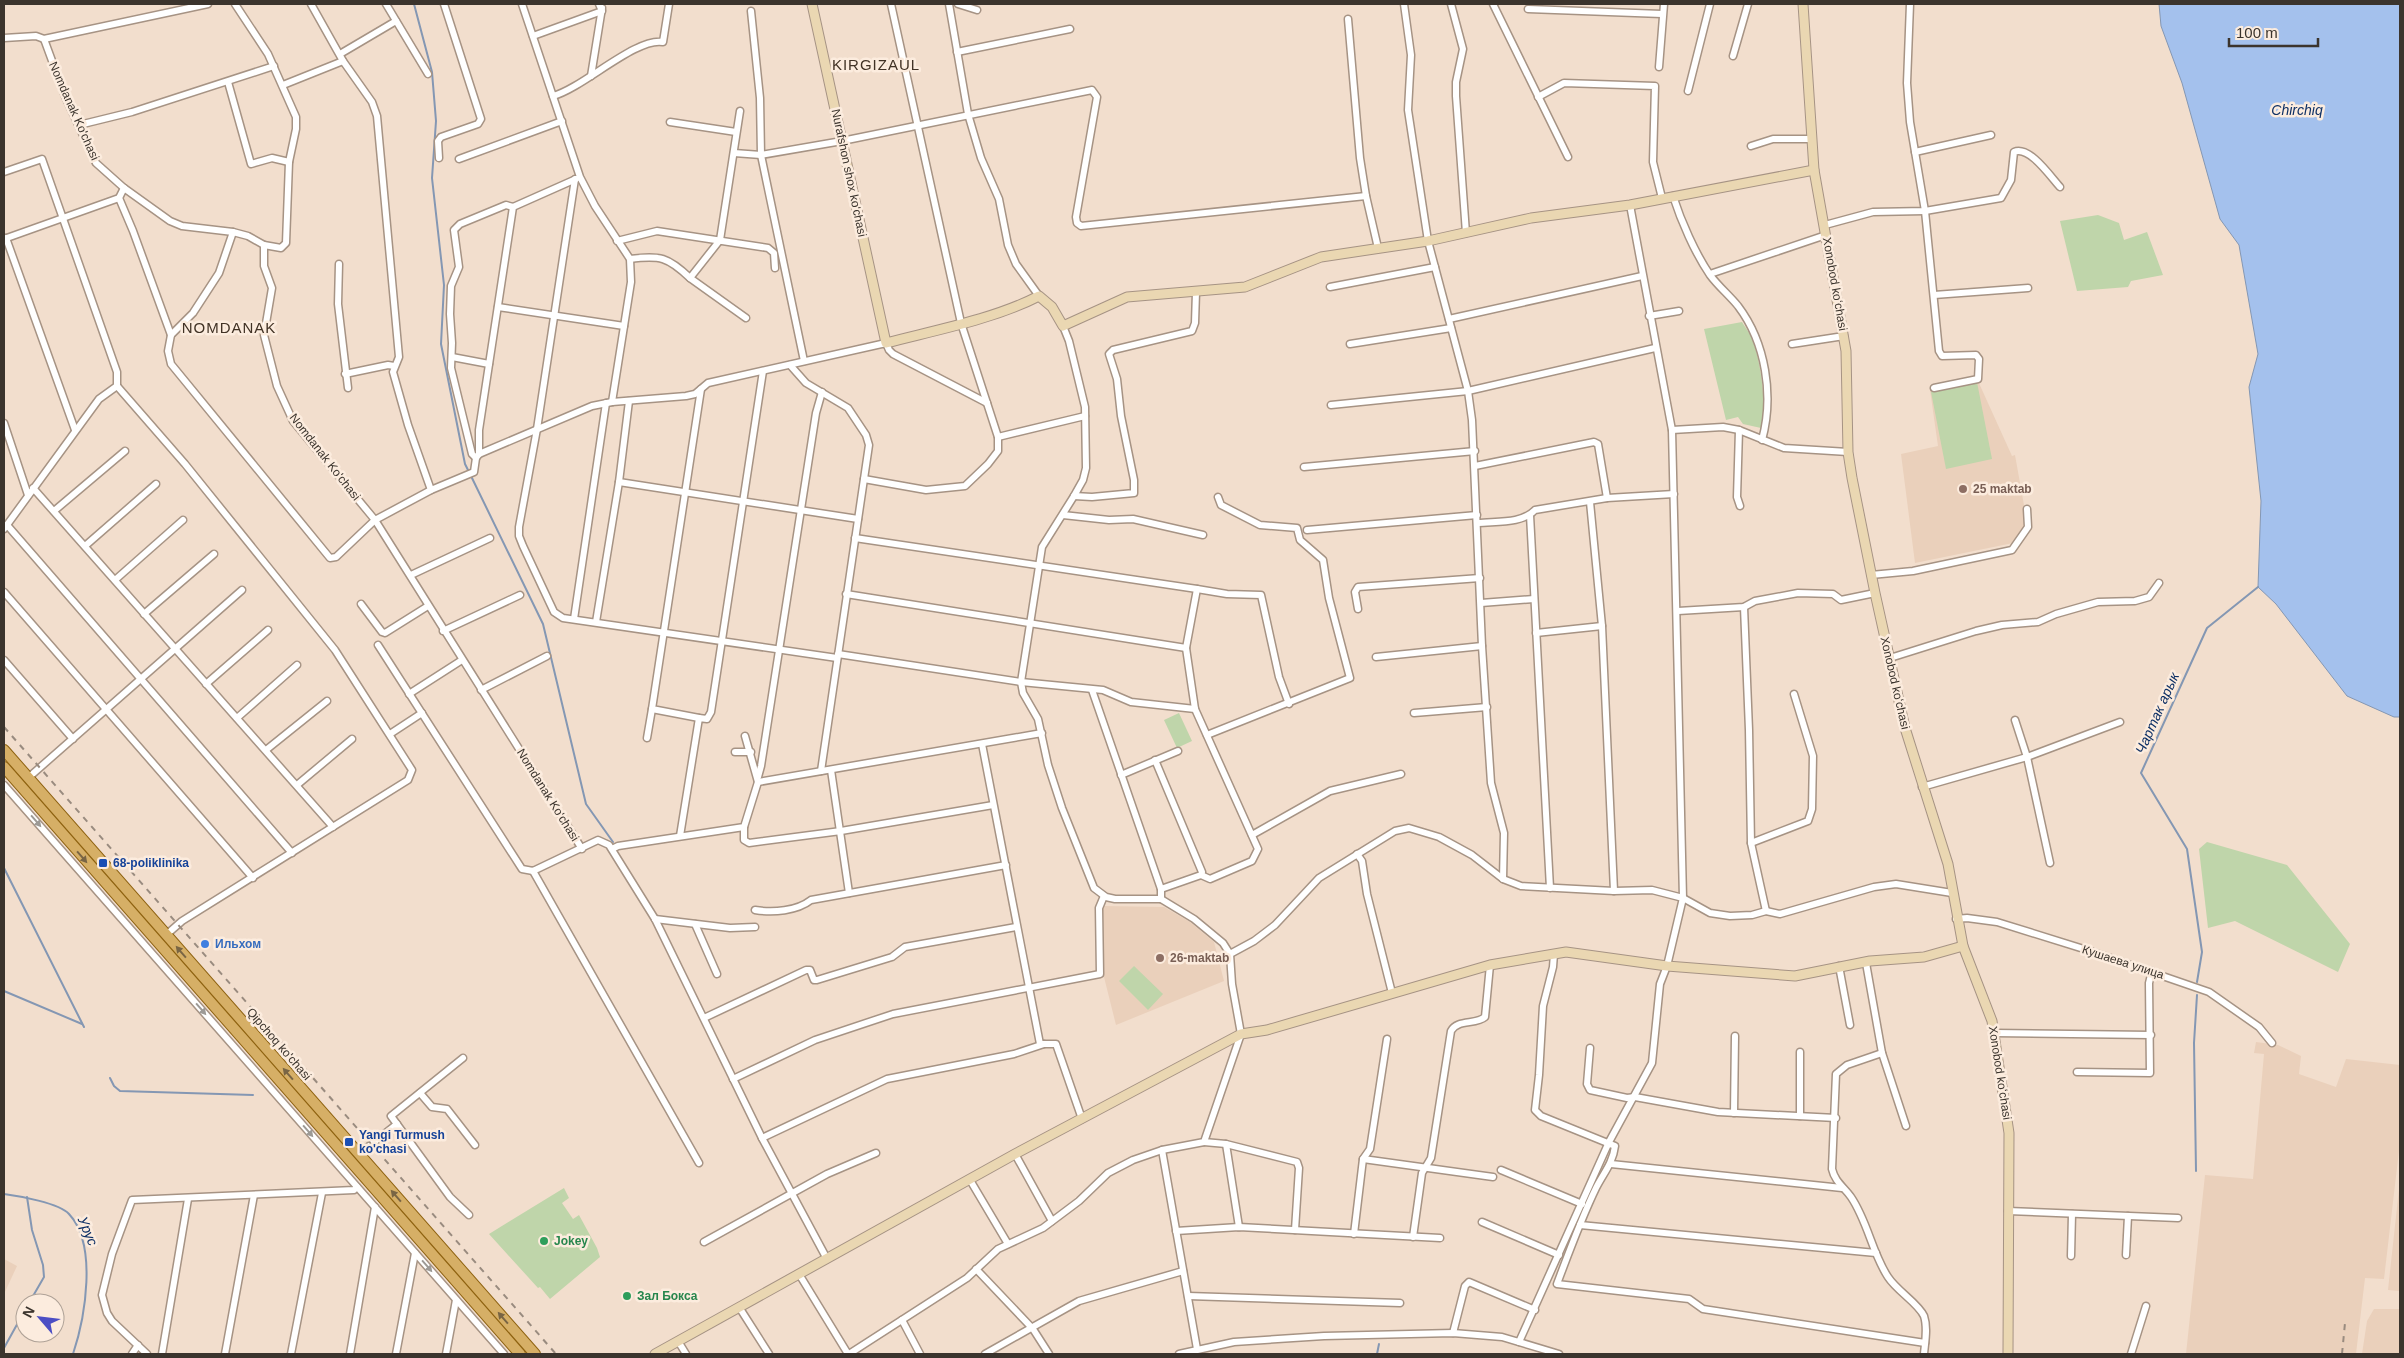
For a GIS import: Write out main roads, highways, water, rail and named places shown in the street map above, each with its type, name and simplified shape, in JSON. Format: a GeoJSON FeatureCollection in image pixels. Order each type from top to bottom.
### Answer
{"type":"FeatureCollection","features":[{"type":"Feature","properties":{"kind":"main road","name":"Qipchoq ko'chasi"},"geometry":{"type":"LineString","coordinates":[[4,750],[535,1354]]}},
{"type":"Feature","properties":{"kind":"main road","name":"Qipchoq ko'chasi"},"geometry":{"type":"LineString","coordinates":[[4,767],[520,1354]]}},
{"type":"Feature","properties":{"kind":"water","name":"Chirchiq"},"geometry":{"type":"Polygon","coordinates":[[[2159,4],[2400,4],[2400,717],[2394,717],[2347,696],[2276,604],[2258,587],[2261,501],[2249,387],[2258,354],[2239,245],[2220,219],[2182,83],[2161,26],[2159,4]]]}},
{"type":"Feature","properties":{"kind":"waterway"},"geometry":{"type":"LineString","coordinates":[[414,4],[432,72],[436,121],[432,178],[444,285],[441,344],[465,464],[469,472]]}},
{"type":"Feature","properties":{"kind":"waterway"},"geometry":{"type":"LineString","coordinates":[[471,476],[543,624],[586,804],[613,842]]}},
{"type":"Feature","properties":{"kind":"waterway","name":"Чартак арык"},"geometry":{"type":"LineString","coordinates":[[2197,982],[2202,952],[2187,849],[2141,773],[2207,628],[2258,587]]}},
{"type":"Feature","properties":{"kind":"waterway"},"geometry":{"type":"LineString","coordinates":[[4,868],[84,1027]]}},
{"type":"Feature","properties":{"kind":"waterway"},"geometry":{"type":"LineString","coordinates":[[4,991],[82,1024]]}},
{"type":"Feature","properties":{"kind":"waterway","name":"Чартак арык"},"geometry":{"type":"LineString","coordinates":[[2196,1171],[2194,1043],[2197,995]]}},
{"type":"Feature","properties":{"kind":"waterway"},"geometry":{"type":"LineString","coordinates":[[110,1078],[114,1086],[120,1091],[253,1095]]}},
{"type":"Feature","properties":{"kind":"waterway","name":"Урус"},"geometry":{"type":"LineString","coordinates":[[4,1194],[38,1201],[64,1210],[78,1227],[84,1244],[86,1282],[82,1321],[73,1354]]}},
{"type":"Feature","properties":{"kind":"waterway"},"geometry":{"type":"LineString","coordinates":[[27,1197],[32,1230],[43,1265],[44,1277],[35,1293]]}},
{"type":"Feature","properties":{"kind":"waterway"},"geometry":{"type":"LineString","coordinates":[[4,1348],[15,1328]]}},
{"type":"Feature","properties":{"kind":"waterway"},"geometry":{"type":"LineString","coordinates":[[1377,1354],[1379,1344]]}},
{"type":"Feature","properties":{"kind":"railway"},"geometry":{"type":"LineString","coordinates":[[4,727],[556,1354]]}},
{"type":"Feature","properties":{"kind":"railway"},"geometry":{"type":"LineString","coordinates":[[2342,1354],[2345,1323]]}},
{"type":"Feature","properties":{"kind":"place","name":"25 maktab"},"geometry":{"type":"Point","coordinates":[1963,489]}},
{"type":"Feature","properties":{"kind":"place","name":"68-poliklinika"},"geometry":{"type":"Point","coordinates":[103,863]}},
{"type":"Feature","properties":{"kind":"place","name":"Ильхом"},"geometry":{"type":"Point","coordinates":[205,944]}},
{"type":"Feature","properties":{"kind":"place","name":"26-maktab"},"geometry":{"type":"Point","coordinates":[1160,958]}},
{"type":"Feature","properties":{"kind":"place","name":"Yangi Turmush ko'chasi"},"geometry":{"type":"Point","coordinates":[349,1142]}},
{"type":"Feature","properties":{"kind":"place","name":"Jokey"},"geometry":{"type":"Point","coordinates":[544,1241]}},
{"type":"Feature","properties":{"kind":"place","name":"Зал Бокса"},"geometry":{"type":"Point","coordinates":[627,1296]}},
{"type":"Feature","properties":{"kind":"district","name":"KIRGIZAUL"},"geometry":{"type":"Point","coordinates":[876,65]}},
{"type":"Feature","properties":{"kind":"district","name":"NOMDANAK"},"geometry":{"type":"Point","coordinates":[229,328]}}]}
